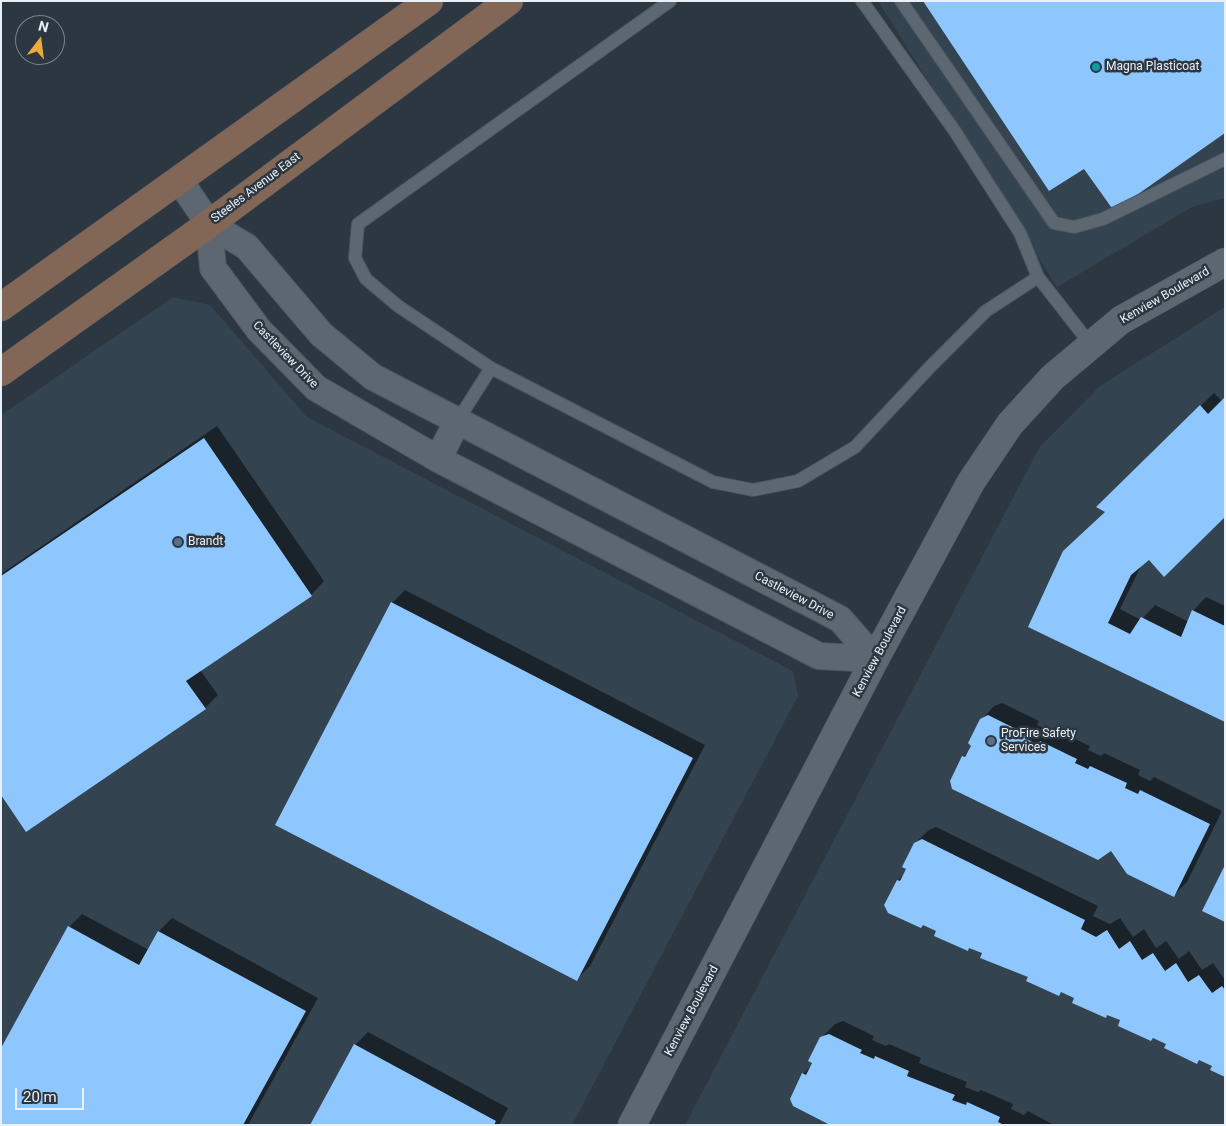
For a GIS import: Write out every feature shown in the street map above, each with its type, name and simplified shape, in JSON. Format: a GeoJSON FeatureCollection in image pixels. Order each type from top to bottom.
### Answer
{"type":"FeatureCollection","features":[{"type":"Feature","properties":{"kind":"main road"},"geometry":{"type":"LineString","coordinates":[[1,307],[180,181],[429,1]]}},
{"type":"Feature","properties":{"kind":"main road","name":"Steeles Avenue East"},"geometry":{"type":"LineString","coordinates":[[1,372],[209,224],[508,1]]}},
{"type":"Feature","properties":{"kind":"street","name":"Castleview Drive"},"geometry":{"type":"LineString","coordinates":[[180,181],[209,224],[247,247],[321,334],[373,377],[840,620],[875,659]]}},
{"type":"Feature","properties":{"kind":"street","name":"Castleview Drive"},"geometry":{"type":"LineString","coordinates":[[209,224],[213,268],[259,330],[316,388],[438,459],[819,656],[875,659]]}},
{"type":"Feature","properties":{"kind":"street","name":"Kenview Boulevard"},"geometry":{"type":"LineString","coordinates":[[632,1125],[875,659],[971,482],[1010,424],[1053,377],[1121,320],[1225,262]]}},
{"type":"Feature","properties":{"kind":"street"},"geometry":{"type":"LineString","coordinates":[[438,459],[458,420]]}},
{"type":"Feature","properties":{"kind":"lane"},"geometry":{"type":"LineString","coordinates":[[670,1],[358,224],[355,258],[366,279],[398,306],[491,368],[713,482],[753,490],[798,481],[855,447],[986,311],[1038,277]]}},
{"type":"Feature","properties":{"kind":"lane"},"geometry":{"type":"LineString","coordinates":[[862,1],[954,130],[1020,233],[1038,277],[1092,345]]}},
{"type":"Feature","properties":{"kind":"lane"},"geometry":{"type":"LineString","coordinates":[[901,1],[1054,223],[1074,227],[1104,219],[1225,159]]}},
{"type":"Feature","properties":{"kind":"lane"},"geometry":{"type":"LineString","coordinates":[[458,420],[491,368]]}},
{"type":"Feature","properties":{"kind":"shaded area","name":"Magna Plasticoat"},"geometry":{"type":"Polygon","coordinates":[[[878,1],[1225,1],[1225,198],[1192,207],[1057,287],[878,1]]]}},
{"type":"Feature","properties":{"kind":"shaded area"},"geometry":{"type":"Polygon","coordinates":[[[173,297],[210,305],[307,417],[793,671],[798,696],[572,1125],[1,1125],[1,415],[173,297]]]}},
{"type":"Feature","properties":{"kind":"shaded area"},"geometry":{"type":"Polygon","coordinates":[[[1225,307],[1225,1125],[685,1125],[1039,448],[1100,386],[1225,307]]]}},
{"type":"Feature","properties":{"kind":"building","name":"Magna Plasticoat"},"geometry":{"type":"Polygon","coordinates":[[[923,1],[1225,1],[1225,133],[1114,211],[1084,169],[1049,191],[923,1]]]}},
{"type":"Feature","properties":{"kind":"building"},"geometry":{"type":"Polygon","coordinates":[[[1225,397],[1225,517],[1164,577],[1149,560],[1131,575],[1108,623],[1130,634],[1141,617],[1181,637],[1192,610],[1225,626],[1225,722],[1028,627],[1063,551],[1105,512],[1096,507],[1200,405],[1208,414],[1225,397]]]}},
{"type":"Feature","properties":{"kind":"building"},"geometry":{"type":"Polygon","coordinates":[[[204,438],[312,596],[186,681],[206,709],[26,832],[1,795],[1,576],[204,438]]]}},
{"type":"Feature","properties":{"kind":"building"},"geometry":{"type":"Polygon","coordinates":[[[391,602],[693,758],[577,981],[275,825],[391,602]]]}},
{"type":"Feature","properties":{"kind":"building"},"geometry":{"type":"Polygon","coordinates":[[[988,715],[1026,734],[1025,738],[1038,745],[1040,741],[1077,759],[1075,763],[1088,769],[1090,766],[1127,783],[1125,788],[1138,794],[1140,790],[1210,824],[1174,897],[1127,874],[1111,851],[1098,860],[952,789],[950,781],[962,756],[965,757],[971,746],[968,743],[980,719],[988,715]]]}},
{"type":"Feature","properties":{"kind":"building"},"geometry":{"type":"Polygon","coordinates":[[[922,839],[1085,920],[1081,929],[1096,937],[1107,930],[1119,949],[1130,941],[1142,960],[1153,953],[1165,971],[1176,963],[1188,982],[1199,975],[1212,993],[1222,986],[1225,990],[1225,1077],[1210,1070],[1212,1066],[1199,1060],[1197,1064],[1164,1048],[1166,1044],[1153,1038],[1151,1041],[1118,1026],[1120,1020],[1107,1015],[1106,1018],[1072,1003],[1074,998],[1061,992],[1059,996],[1026,981],[1028,977],[980,958],[982,953],[969,948],[968,951],[934,936],[936,931],[923,925],[921,928],[888,913],[884,905],[897,880],[900,881],[906,869],[902,867],[914,843],[922,839]]]}},
{"type":"Feature","properties":{"kind":"building"},"geometry":{"type":"Polygon","coordinates":[[[1225,865],[1225,922],[1202,911],[1225,865]]]}},
{"type":"Feature","properties":{"kind":"building"},"geometry":{"type":"Polygon","coordinates":[[[68,926],[139,965],[158,931],[306,1011],[243,1125],[1,1125],[1,1048],[68,926]]]}},
{"type":"Feature","properties":{"kind":"building"},"geometry":{"type":"Polygon","coordinates":[[[829,1034],[862,1050],[860,1053],[874,1059],[875,1056],[909,1071],[907,1076],[955,1095],[952,1100],[966,1105],[967,1102],[1000,1117],[998,1122],[1004,1125],[830,1125],[793,1106],[790,1099],[802,1073],[806,1075],[812,1063],[808,1061],[820,1037],[829,1034]]]}},
{"type":"Feature","properties":{"kind":"building"},"geometry":{"type":"Polygon","coordinates":[[[354,1044],[496,1121],[494,1125],[310,1125],[354,1044]]]}},
{"type":"Feature","properties":{"kind":"place","name":"Magna Plasticoat"},"geometry":{"type":"Point","coordinates":[1096,67]}},
{"type":"Feature","properties":{"kind":"place","name":"Brandt"},"geometry":{"type":"Point","coordinates":[178,542]}},
{"type":"Feature","properties":{"kind":"place","name":"ProFire Safety Services"},"geometry":{"type":"Point","coordinates":[991,741]}}]}
